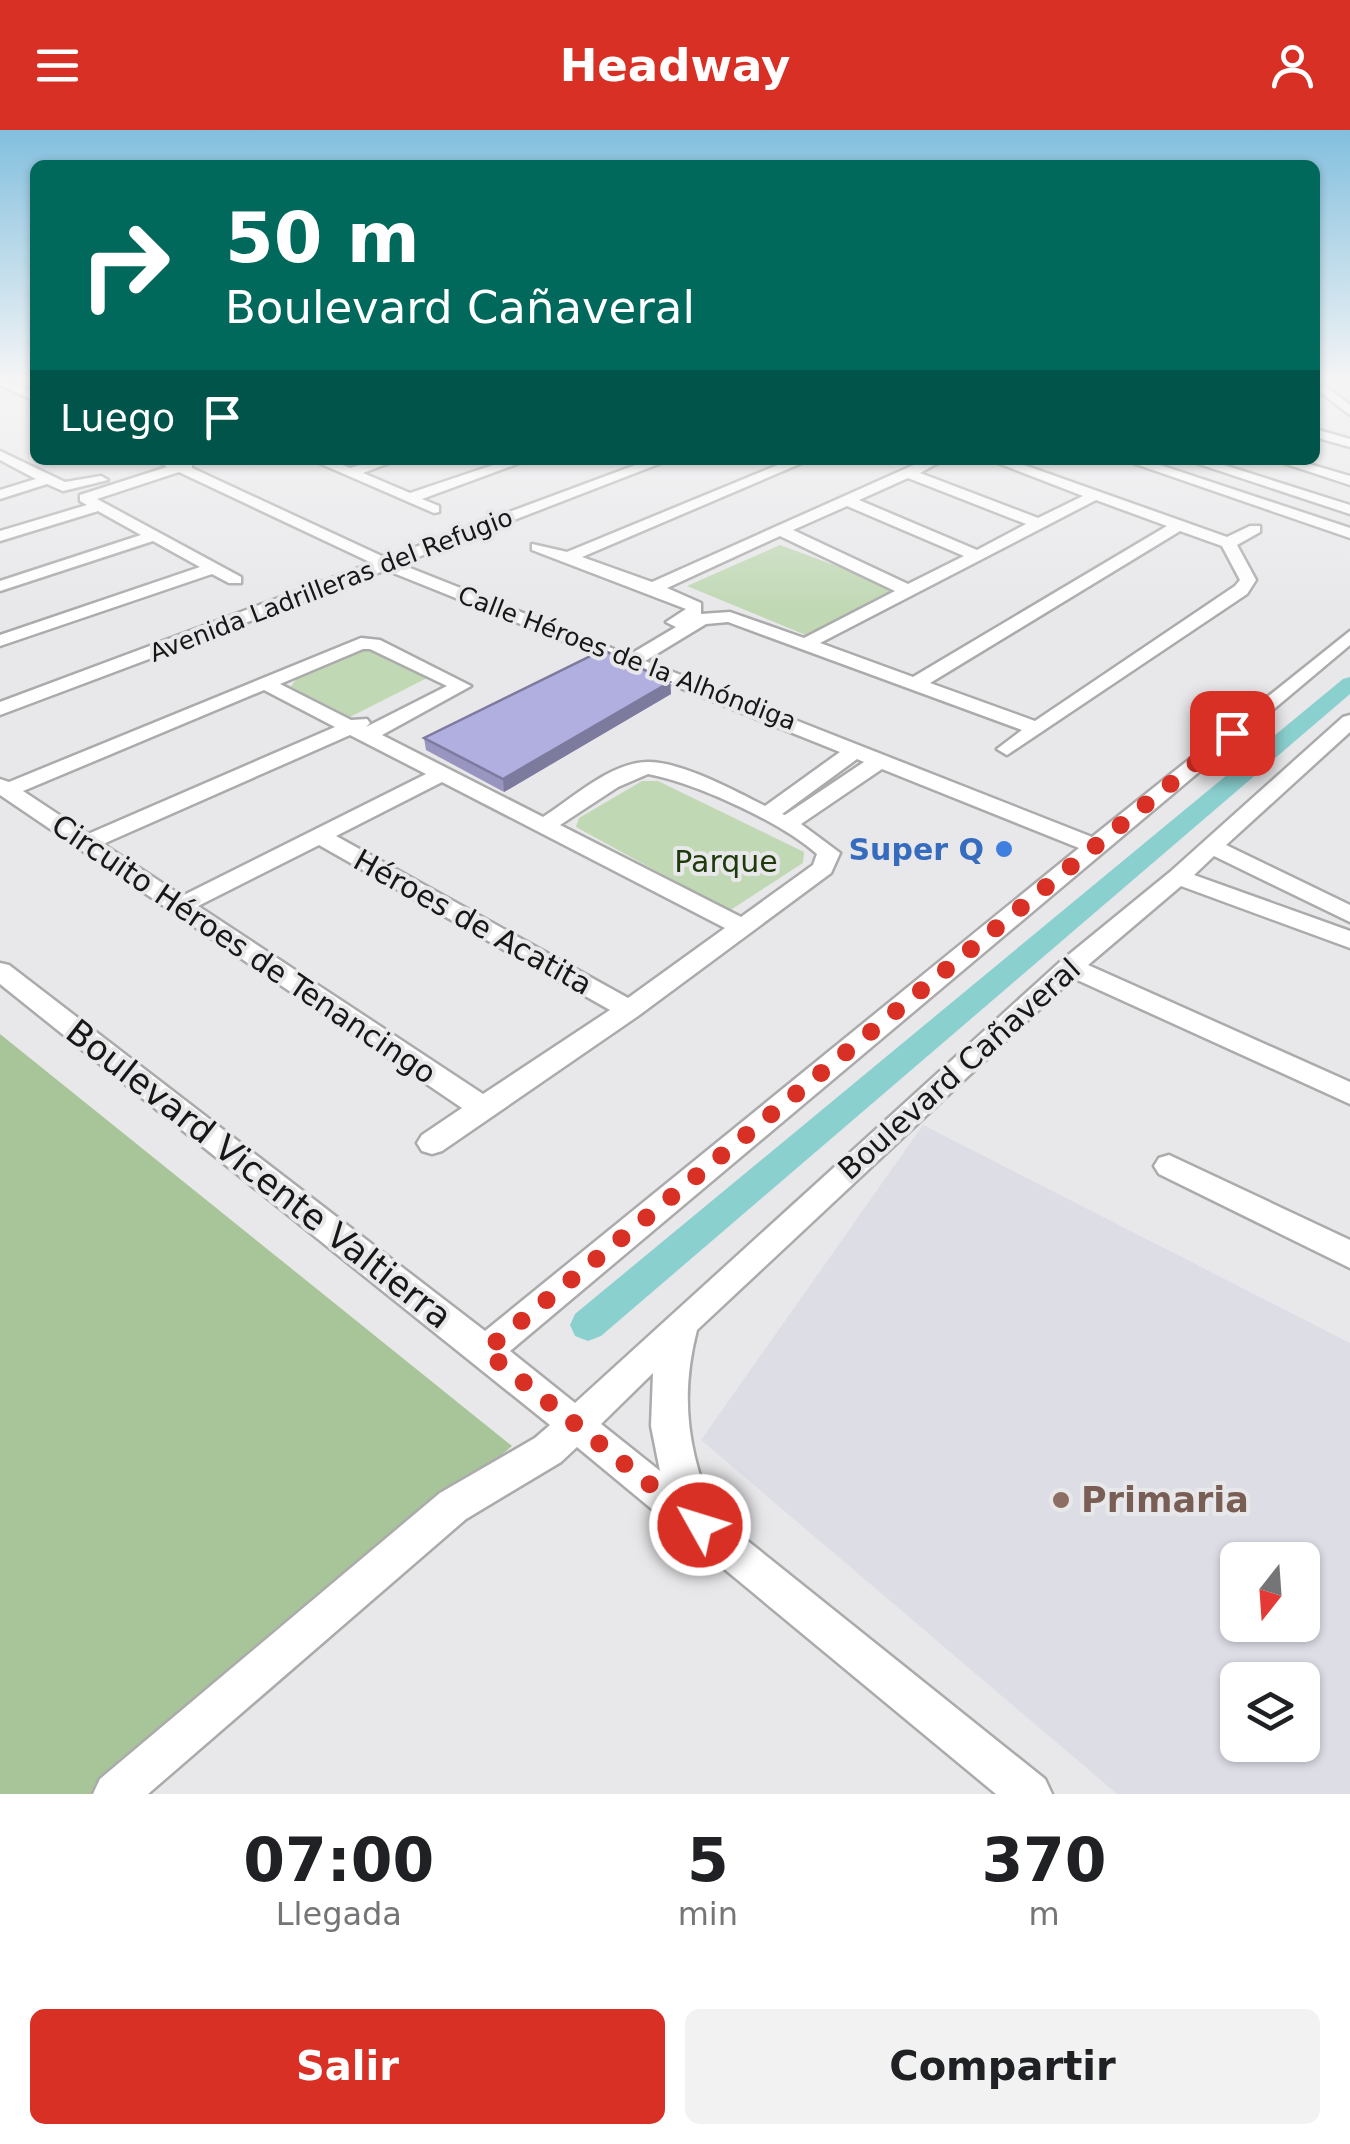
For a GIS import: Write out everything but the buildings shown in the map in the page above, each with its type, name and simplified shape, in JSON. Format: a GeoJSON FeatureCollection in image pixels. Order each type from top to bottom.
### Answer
{"type":"FeatureCollection","features":[{"type":"Feature","properties":{"kind":"street"},"geometry":{"type":"LineString","coordinates":[[3,456],[46,480],[88,496],[235,580]]}},
{"type":"Feature","properties":{"kind":"street"},"geometry":{"type":"LineString","coordinates":[[0,536],[163,465]]}},
{"type":"Feature","properties":{"kind":"street","name":"Calle Héroes de la Alhóndiga"},"geometry":{"type":"LineString","coordinates":[[176,465],[386,564],[1094,846]]}},
{"type":"Feature","properties":{"kind":"street"},"geometry":{"type":"LineString","coordinates":[[331,465],[434,509]]}},
{"type":"Feature","properties":{"kind":"street"},"geometry":{"type":"LineString","coordinates":[[350,473],[375,465]]}},
{"type":"Feature","properties":{"kind":"street"},"geometry":{"type":"LineString","coordinates":[[410,498],[506,465]]}},
{"type":"Feature","properties":{"kind":"street","name":"Avenida Ladrilleras del Refugio"},"geometry":{"type":"LineString","coordinates":[[0,709],[649,465]]}},
{"type":"Feature","properties":{"kind":"street"},"geometry":{"type":"LineString","coordinates":[[567,558],[790,465]]}},
{"type":"Feature","properties":{"kind":"street"},"geometry":{"type":"LineString","coordinates":[[653,588],[925,465]]}},
{"type":"Feature","properties":{"kind":"street"},"geometry":{"type":"LineString","coordinates":[[1007,749],[1247,585],[1247,575],[1228,543],[1011,465]]}},
{"type":"Feature","properties":{"kind":"street"},"geometry":{"type":"LineString","coordinates":[[1146,465],[1350,534]]}},
{"type":"Feature","properties":{"kind":"street"},"geometry":{"type":"LineString","coordinates":[[1210,465],[1350,510]]}},
{"type":"Feature","properties":{"kind":"street"},"geometry":{"type":"LineString","coordinates":[[1297,465],[1350,481]]}},
{"type":"Feature","properties":{"kind":"street"},"geometry":{"type":"LineString","coordinates":[[908,473],[1037,524]]}},
{"type":"Feature","properties":{"kind":"street"},"geometry":{"type":"LineString","coordinates":[[0,495],[46,480]]}},
{"type":"Feature","properties":{"kind":"street"},"geometry":{"type":"LineString","coordinates":[[807,644],[1095,495]]}},
{"type":"Feature","properties":{"kind":"street"},"geometry":{"type":"LineString","coordinates":[[846,500],[978,556]]}},
{"type":"Feature","properties":{"kind":"street"},"geometry":{"type":"LineString","coordinates":[[917,683],[1179,526]]}},
{"type":"Feature","properties":{"kind":"street"},"geometry":{"type":"LineString","coordinates":[[1228,543],[1255,529]]}},
{"type":"Feature","properties":{"kind":"street"},"geometry":{"type":"LineString","coordinates":[[780,530],[911,592]]}},
{"type":"Feature","properties":{"kind":"street"},"geometry":{"type":"LineString","coordinates":[[0,586],[153,536]]}},
{"type":"Feature","properties":{"kind":"street"},"geometry":{"type":"LineString","coordinates":[[538,547],[653,588],[695,610],[614,653]]}},
{"type":"Feature","properties":{"kind":"street"},"geometry":{"type":"LineString","coordinates":[[0,641],[213,568]]}},
{"type":"Feature","properties":{"kind":"street"},"geometry":{"type":"LineString","coordinates":[[633,660],[713,616],[737,619],[1036,728]]}},
{"type":"Feature","properties":{"kind":"street"},"geometry":{"type":"LineString","coordinates":[[485,1351],[1350,636]]}},
{"type":"Feature","properties":{"kind":"street","name":"Circuito Héroes de Tenancingo"},"geometry":{"type":"LineString","coordinates":[[4,788],[365,642],[448,678],[462,689],[360,730]]}},
{"type":"Feature","properties":{"kind":"street"},"geometry":{"type":"LineString","coordinates":[[264,683],[742,927]]}},
{"type":"Feature","properties":{"kind":"street","name":"Boulevard Cañaveral"},"geometry":{"type":"LineString","coordinates":[[115,1794],[453,1506],[548,1450],[576,1426],[683,1322],[1070,967],[1178,877],[1350,721]]}},
{"type":"Feature","properties":{"kind":"street"},"geometry":{"type":"LineString","coordinates":[[86,843],[360,730]]}},
{"type":"Feature","properties":{"kind":"street"},"geometry":{"type":"LineString","coordinates":[[766,815],[857,749]]}},
{"type":"Feature","properties":{"kind":"street"},"geometry":{"type":"LineString","coordinates":[[787,824],[882,759]]}},
{"type":"Feature","properties":{"kind":"street"},"geometry":{"type":"LineString","coordinates":[[432,1143],[629,1010],[823,868],[827,860],[827,849],[787,824],[670,773],[647,768],[632,772],[546,824]]}},
{"type":"Feature","properties":{"kind":"street"},"geometry":{"type":"LineString","coordinates":[[182,905],[444,773]]}},
{"type":"Feature","properties":{"kind":"street","name":"Circuito Héroes de Tenancingo"},"geometry":{"type":"LineString","coordinates":[[4,788],[481,1107]]}},
{"type":"Feature","properties":{"kind":"street","name":"Héroes de Acatita"},"geometry":{"type":"LineString","coordinates":[[317,835],[629,1010]]}},
{"type":"Feature","properties":{"kind":"street"},"geometry":{"type":"LineString","coordinates":[[1211,846],[1350,914]]}},
{"type":"Feature","properties":{"kind":"street"},"geometry":{"type":"LineString","coordinates":[[1178,877],[1350,940]]}},
{"type":"Feature","properties":{"kind":"street"},"geometry":{"type":"LineString","coordinates":[[1070,967],[1350,1094]]}},
{"type":"Feature","properties":{"kind":"street","name":"Boulevard Vicente Valtierra"},"geometry":{"type":"LineString","coordinates":[[0,970],[485,1351],[1030,1794]]}},
{"type":"Feature","properties":{"kind":"street"},"geometry":{"type":"LineString","coordinates":[[1168,1166],[1350,1256]]}},
{"type":"Feature","properties":{"kind":"street"},"geometry":{"type":"LineString","coordinates":[[683,1322],[668,1368],[666,1418],[676,1472],[700,1525]]}},
{"type":"Feature","properties":{"kind":"shaded area","name":"Primaria"},"geometry":{"type":"Polygon","coordinates":[[[923,1125],[1350,1343],[1350,1794],[1117,1794],[701,1440],[923,1125]]]}},
{"type":"Feature","properties":{"kind":"green space"},"geometry":{"type":"Polygon","coordinates":[[[780,545],[899,589],[808,636],[687,586],[780,545]]]}},
{"type":"Feature","properties":{"kind":"green space"},"geometry":{"type":"Polygon","coordinates":[[[367,646],[419,670],[427,678],[350,717],[291,687],[314,666],[367,646]]]}},
{"type":"Feature","properties":{"kind":"green space","name":"Parque"},"geometry":{"type":"Polygon","coordinates":[[[642,781],[658,781],[804,852],[803,863],[729,911],[576,827],[579,818],[642,781]]]}},
{"type":"Feature","properties":{"kind":"green space"},"geometry":{"type":"Polygon","coordinates":[[[0,1034],[512,1446],[107,1794],[0,1794],[0,1034]]]}},
{"type":"Feature","properties":{"kind":"waterway"},"geometry":{"type":"LineString","coordinates":[[588,1325],[1350,683]]}},
{"type":"Feature","properties":{"kind":"place","name":"Super Q"},"geometry":{"type":"Point","coordinates":[1004,849]}},
{"type":"Feature","properties":{"kind":"place","name":"Primaria"},"geometry":{"type":"Point","coordinates":[1061,1500]}},
{"type":"Feature","properties":{"kind":"route"},"geometry":{"type":"LineString","coordinates":[[700,1525],[485,1351],[1232,733]]}}]}
